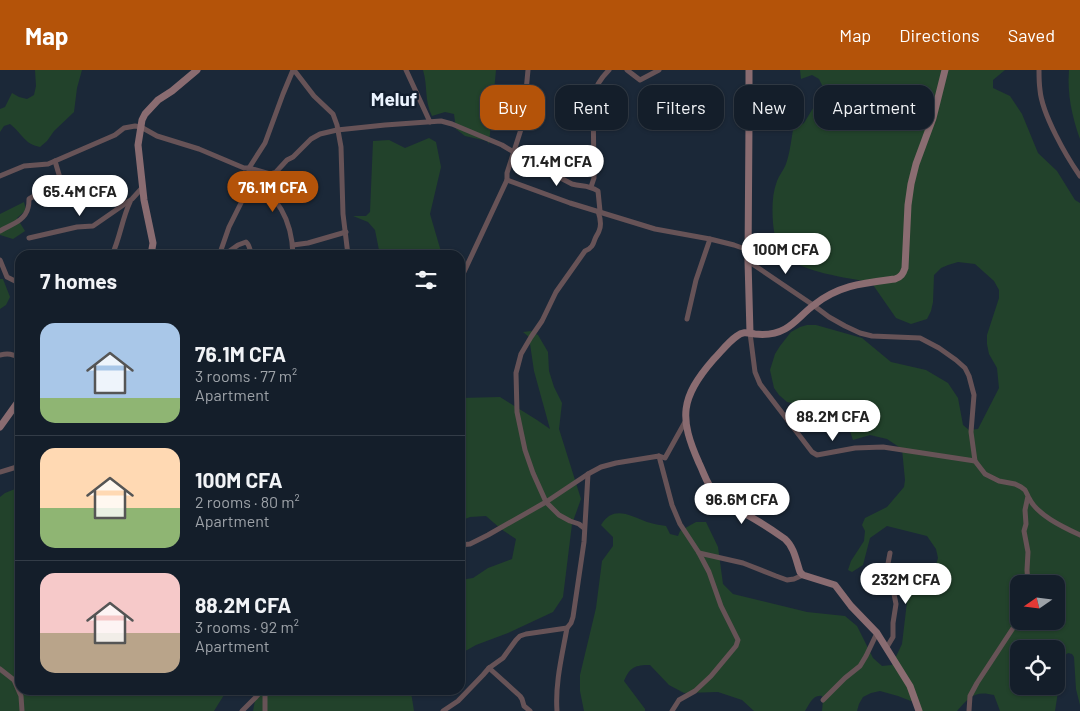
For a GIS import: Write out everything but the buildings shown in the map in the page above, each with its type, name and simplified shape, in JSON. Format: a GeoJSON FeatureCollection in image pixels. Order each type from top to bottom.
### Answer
{"type":"FeatureCollection","features":[{"type":"Feature","properties":{"kind":"street"},"geometry":{"type":"LineString","coordinates":[[152,250],[153,243],[142,188],[138,145],[142,120],[158,100],[197,70]]}},
{"type":"Feature","properties":{"kind":"street"},"geometry":{"type":"LineString","coordinates":[[221,250],[229,227],[241,203],[241,190],[265,142],[282,94],[294,70],[314,96],[333,114],[337,124],[341,147],[343,214],[348,250]]}},
{"type":"Feature","properties":{"kind":"street"},"geometry":{"type":"LineString","coordinates":[[406,70],[430,122]]}},
{"type":"Feature","properties":{"kind":"street"},"geometry":{"type":"LineString","coordinates":[[465,270],[506,180],[515,152],[524,123],[526,76],[528,70]]}},
{"type":"Feature","properties":{"kind":"street"},"geometry":{"type":"LineString","coordinates":[[591,187],[594,182],[593,96],[600,79],[608,70]]}},
{"type":"Feature","properties":{"kind":"street"},"geometry":{"type":"LineString","coordinates":[[627,70],[640,80],[659,70]]}},
{"type":"Feature","properties":{"kind":"street"},"geometry":{"type":"LineString","coordinates":[[748,70],[750,123],[748,250],[750,333],[755,372],[760,384],[812,452],[817,454],[855,448],[883,447],[975,461]]}},
{"type":"Feature","properties":{"kind":"street"},"geometry":{"type":"LineString","coordinates":[[465,544],[478,540],[546,502],[602,467],[659,456],[665,458],[685,422],[693,386],[738,334],[772,333],[784,329],[831,293],[861,283],[900,277],[905,268],[911,184],[916,164],[933,118],[944,70]]}},
{"type":"Feature","properties":{"kind":"street"},"geometry":{"type":"LineString","coordinates":[[1039,70],[1042,104],[1058,138],[1080,176]]}},
{"type":"Feature","properties":{"kind":"street"},"geometry":{"type":"LineString","coordinates":[[249,171],[270,174],[276,172],[310,139],[320,134],[385,124],[446,122],[502,145],[567,181],[579,186],[591,187],[598,191],[600,226],[594,245],[585,251],[556,292],[542,321],[521,354],[516,373],[519,427],[533,473],[546,502],[559,515],[584,528]]}},
{"type":"Feature","properties":{"kind":"street"},"geometry":{"type":"LineString","coordinates":[[0,176],[24,166],[48,164],[115,135],[124,128],[141,127],[157,136],[199,150],[249,171],[271,193],[280,206],[289,230],[293,250]]}},
{"type":"Feature","properties":{"kind":"street"},"geometry":{"type":"LineString","coordinates":[[0,231],[20,220],[27,211],[30,199],[59,181],[60,178],[54,161]]}},
{"type":"Feature","properties":{"kind":"street"},"geometry":{"type":"LineString","coordinates":[[506,180],[570,203],[655,229],[734,244],[748,250]]}},
{"type":"Feature","properties":{"kind":"street"},"geometry":{"type":"LineString","coordinates":[[29,238],[77,227],[93,226],[132,199],[142,188]]}},
{"type":"Feature","properties":{"kind":"street"},"geometry":{"type":"LineString","coordinates":[[114,250],[132,199]]}},
{"type":"Feature","properties":{"kind":"street"},"geometry":{"type":"LineString","coordinates":[[293,245],[308,243],[346,232]]}},
{"type":"Feature","properties":{"kind":"street"},"geometry":{"type":"LineString","coordinates":[[687,319],[696,280],[710,239]]}},
{"type":"Feature","properties":{"kind":"street"},"geometry":{"type":"LineString","coordinates":[[231,250],[246,242],[250,250]]}},
{"type":"Feature","properties":{"kind":"street"},"geometry":{"type":"LineString","coordinates":[[0,260],[7,277],[15,281]]}},
{"type":"Feature","properties":{"kind":"street"},"geometry":{"type":"LineString","coordinates":[[748,261],[829,317],[860,333],[872,336],[920,338],[956,360],[965,368],[970,376],[974,395],[971,432],[975,461],[985,474],[999,482],[1015,484],[1021,487],[1038,510],[1059,525],[1080,535]]}},
{"type":"Feature","properties":{"kind":"street"},"geometry":{"type":"LineString","coordinates":[[0,355],[15,356]]}},
{"type":"Feature","properties":{"kind":"street"},"geometry":{"type":"LineString","coordinates":[[0,427],[15,407]]}},
{"type":"Feature","properties":{"kind":"street"},"geometry":{"type":"LineString","coordinates":[[685,422],[697,458],[711,487],[721,498],[785,539],[789,543],[800,572],[803,575],[835,585],[887,647],[910,686],[919,711]]}},
{"type":"Feature","properties":{"kind":"street"},"geometry":{"type":"LineString","coordinates":[[659,456],[672,505],[680,524],[709,572],[724,613],[737,636],[737,643],[711,676],[695,691],[679,700],[672,711]]}},
{"type":"Feature","properties":{"kind":"street"},"geometry":{"type":"LineString","coordinates":[[0,472],[15,468]]}},
{"type":"Feature","properties":{"kind":"street"},"geometry":{"type":"LineString","coordinates":[[557,711],[557,679],[567,628],[573,617],[584,542],[588,474]]}},
{"type":"Feature","properties":{"kind":"street"},"geometry":{"type":"LineString","coordinates":[[1027,575],[1028,552],[1024,532],[1028,496]]}},
{"type":"Feature","properties":{"kind":"street"},"geometry":{"type":"LineString","coordinates":[[699,553],[743,563],[787,580],[803,575]]}},
{"type":"Feature","properties":{"kind":"street"},"geometry":{"type":"LineString","coordinates":[[887,647],[893,637],[896,604],[887,569],[890,553]]}},
{"type":"Feature","properties":{"kind":"street"},"geometry":{"type":"LineString","coordinates":[[465,694],[489,668],[503,658],[520,636],[567,628]]}},
{"type":"Feature","properties":{"kind":"street"},"geometry":{"type":"LineString","coordinates":[[969,711],[970,696],[1012,630]]}},
{"type":"Feature","properties":{"kind":"street"},"geometry":{"type":"LineString","coordinates":[[824,700],[845,678],[860,666],[877,633]]}},
{"type":"Feature","properties":{"kind":"street"},"geometry":{"type":"LineString","coordinates":[[489,668],[520,696],[524,708],[530,711]]}},
{"type":"Feature","properties":{"kind":"street"},"geometry":{"type":"LineString","coordinates":[[0,669],[15,682]]}},
{"type":"Feature","properties":{"kind":"street"},"geometry":{"type":"LineString","coordinates":[[21,695],[22,711]]}},
{"type":"Feature","properties":{"kind":"street"},"geometry":{"type":"LineString","coordinates":[[242,711],[259,695]]}},
{"type":"Feature","properties":{"kind":"street"},"geometry":{"type":"LineString","coordinates":[[263,695],[265,711]]}},
{"type":"Feature","properties":{"kind":"street"},"geometry":{"type":"LineString","coordinates":[[443,711],[464,695]]}},
{"type":"Feature","properties":{"kind":"green space"},"geometry":{"type":"Polygon","coordinates":[[[35,70],[82,70],[77,88],[74,112],[40,147],[27,141],[10,124],[4,126],[0,132],[0,109],[5,107],[12,93],[27,99],[34,95],[36,86],[35,70]]]}},
{"type":"Feature","properties":{"kind":"green space"},"geometry":{"type":"Polygon","coordinates":[[[423,70],[496,70],[495,85],[480,85],[480,130],[490,130],[489,144],[487,141],[465,136],[456,129],[454,114],[445,112],[432,116],[423,70]]]}},
{"type":"Feature","properties":{"kind":"green space"},"geometry":{"type":"Polygon","coordinates":[[[800,70],[1005,70],[993,80],[993,88],[1010,96],[1022,114],[1038,153],[1057,171],[1075,200],[1080,203],[1080,705],[1076,689],[1074,657],[1068,653],[1065,655],[1065,640],[1010,640],[1010,695],[1058,695],[1055,711],[1000,711],[994,695],[982,693],[969,698],[957,711],[921,711],[916,703],[880,691],[863,697],[857,711],[822,711],[823,700],[822,696],[819,696],[812,700],[805,711],[754,711],[742,700],[718,692],[684,693],[669,685],[650,665],[634,668],[628,673],[624,681],[645,711],[584,711],[580,691],[580,675],[596,608],[602,561],[613,546],[613,537],[601,525],[611,515],[622,513],[649,523],[666,526],[670,534],[678,536],[680,531],[696,522],[706,522],[718,547],[723,584],[733,594],[807,612],[845,616],[857,626],[873,658],[882,666],[892,665],[902,644],[907,602],[918,584],[929,578],[935,568],[938,558],[936,549],[927,536],[887,526],[870,538],[863,565],[852,572],[848,570],[851,561],[864,541],[865,531],[862,525],[865,518],[887,507],[904,487],[902,449],[887,439],[870,435],[853,440],[844,413],[833,401],[805,406],[787,402],[774,388],[770,370],[775,354],[780,346],[791,332],[800,327],[816,325],[862,338],[891,362],[926,370],[948,383],[958,398],[963,425],[969,430],[978,429],[999,388],[997,368],[989,354],[987,335],[999,298],[999,290],[994,281],[975,264],[958,262],[948,265],[941,268],[934,275],[933,302],[927,319],[911,324],[896,318],[871,282],[837,276],[801,266],[781,252],[776,240],[772,212],[775,186],[787,160],[793,130],[804,130],[804,123],[814,107],[814,130],[934,130],[934,85],[822,85],[819,79],[812,75],[801,79],[800,70]]]}},
{"type":"Feature","properties":{"kind":"green space"},"geometry":{"type":"Polygon","coordinates":[[[1069,70],[1080,70],[1080,139],[1071,105],[1069,70]]]}},
{"type":"Feature","properties":{"kind":"green space"},"geometry":{"type":"Polygon","coordinates":[[[429,138],[436,142],[441,167],[430,214],[441,250],[379,250],[375,230],[368,222],[353,216],[366,216],[370,212],[373,141],[389,140],[405,148],[429,138]]]}},
{"type":"Feature","properties":{"kind":"green space"},"geometry":{"type":"Polygon","coordinates":[[[24,202],[26,210],[17,218],[25,231],[13,239],[0,235],[0,214],[24,202]]]}},
{"type":"Feature","properties":{"kind":"green space"},"geometry":{"type":"Polygon","coordinates":[[[0,279],[3,279],[10,297],[6,305],[0,309],[0,279]]]}},
{"type":"Feature","properties":{"kind":"green space"},"geometry":{"type":"Polygon","coordinates":[[[531,331],[538,335],[548,352],[549,371],[562,403],[559,429],[581,499],[572,524],[563,597],[553,612],[465,651],[465,579],[473,578],[488,568],[512,559],[516,539],[486,516],[465,519],[465,398],[500,397],[550,429],[534,371],[529,337],[523,332],[531,331]]]}},
{"type":"Feature","properties":{"kind":"green space"},"geometry":{"type":"Polygon","coordinates":[[[15,489],[15,695],[224,695],[214,711],[0,711],[0,497],[15,489]]]}},
{"type":"Feature","properties":{"kind":"green space"},"geometry":{"type":"Polygon","coordinates":[[[256,695],[411,695],[414,711],[253,711],[256,695]]]}},
{"type":"Feature","properties":{"kind":"district","name":"Meluf"},"geometry":{"type":"Point","coordinates":[394,98]}}]}
